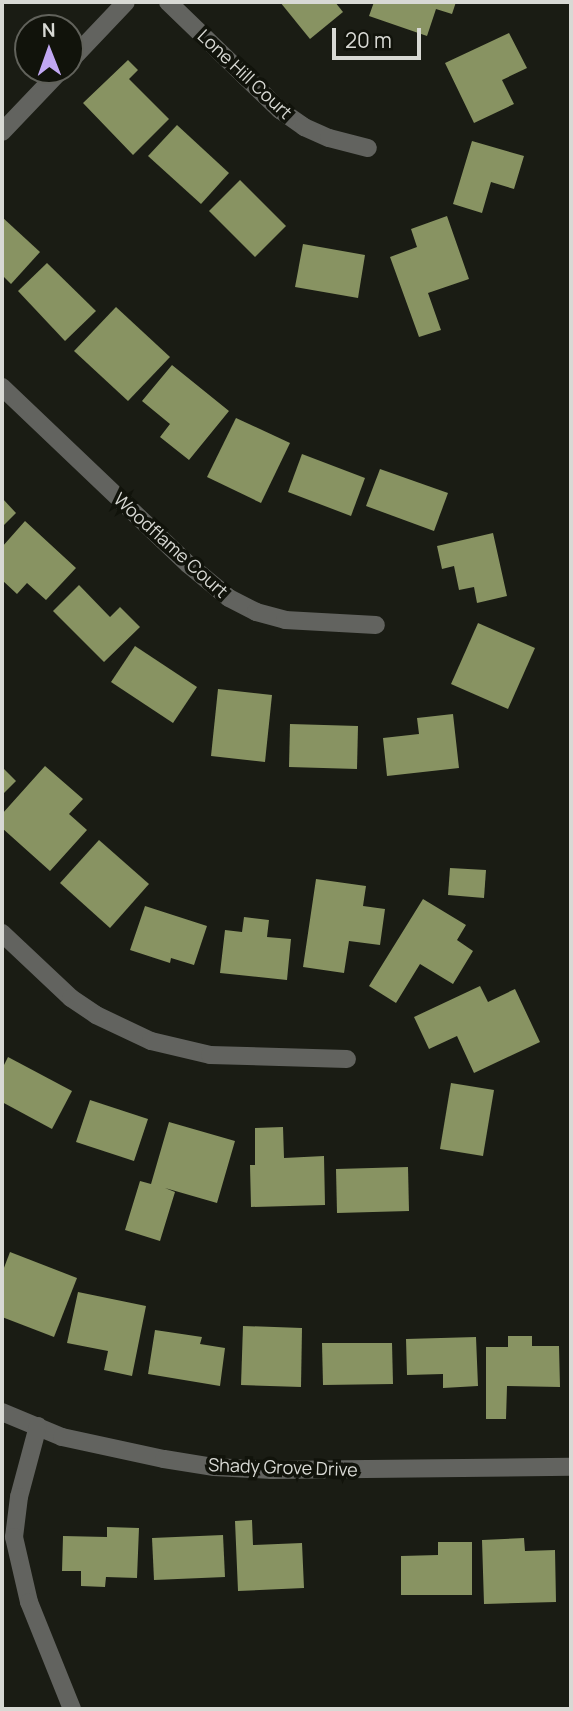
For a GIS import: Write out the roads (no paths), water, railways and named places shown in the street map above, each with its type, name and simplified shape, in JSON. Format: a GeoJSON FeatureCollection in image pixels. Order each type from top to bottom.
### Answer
{"type":"FeatureCollection","features":[{"type":"Feature","properties":{"kind":"street"},"geometry":{"type":"LineString","coordinates":[[84,46],[126,2]]}},
{"type":"Feature","properties":{"kind":"street","name":"Lone Hill Court"},"geometry":{"type":"LineString","coordinates":[[168,2],[280,110],[304,127],[329,138],[368,148]]}},
{"type":"Feature","properties":{"kind":"street"},"geometry":{"type":"LineString","coordinates":[[2,132],[48,84]]}},
{"type":"Feature","properties":{"kind":"street","name":"Woodflame Court"},"geometry":{"type":"LineString","coordinates":[[2,387],[188,564],[229,598],[256,612],[285,620],[376,625]]}},
{"type":"Feature","properties":{"kind":"street"},"geometry":{"type":"LineString","coordinates":[[2,933],[71,998],[96,1015],[151,1041],[210,1055],[347,1059]]}},
{"type":"Feature","properties":{"kind":"street","name":"Shady Grove Drive"},"geometry":{"type":"LineString","coordinates":[[2,1412],[62,1437],[214,1466],[272,1470],[571,1467]]}},
{"type":"Feature","properties":{"kind":"street"},"geometry":{"type":"LineString","coordinates":[[38,1426],[19,1497],[14,1537],[29,1602],[72,1709]]}}]}
